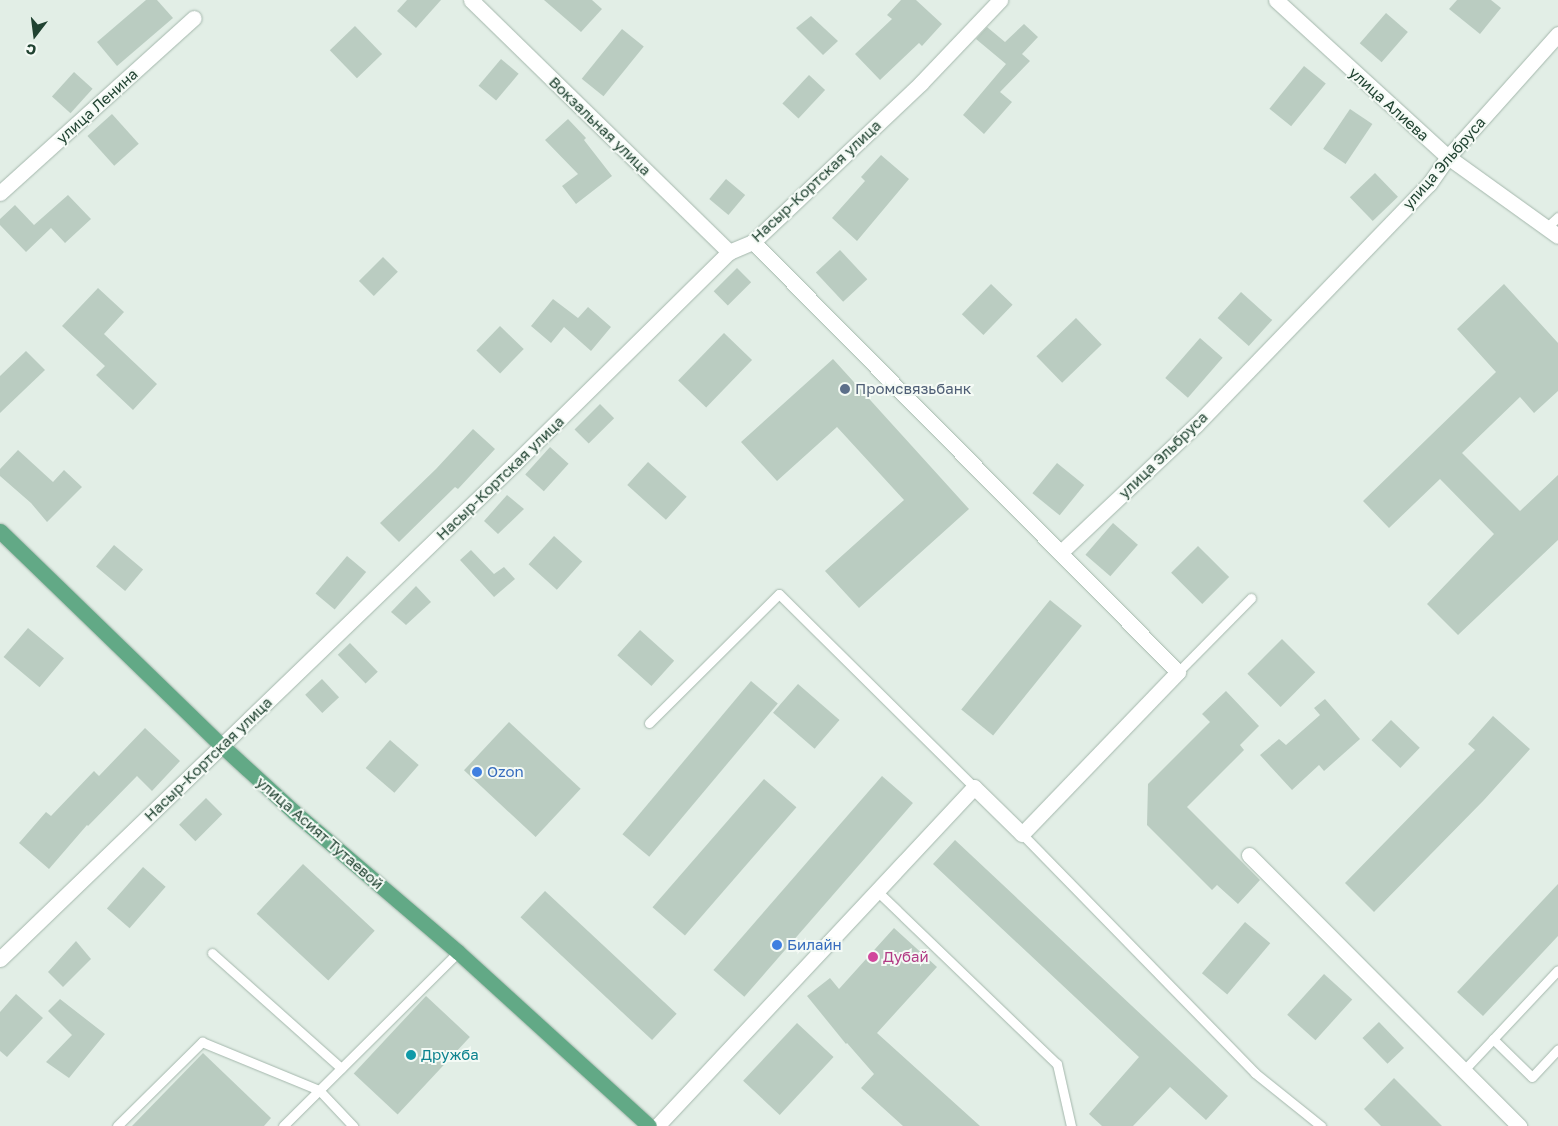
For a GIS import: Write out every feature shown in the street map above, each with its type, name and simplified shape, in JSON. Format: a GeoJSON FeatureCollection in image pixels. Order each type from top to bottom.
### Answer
{"type":"FeatureCollection","features":[{"type":"Feature","properties":{"kind":"main road","name":"улица Асият Тутаевой"},"geometry":{"type":"LineString","coordinates":[[0,531],[294,812],[458,952],[649,1126]]}},
{"type":"Feature","properties":{"kind":"street","name":"Вокзальная улица"},"geometry":{"type":"LineString","coordinates":[[471,0],[729,252]]}},
{"type":"Feature","properties":{"kind":"street","name":"Насыр-Кортская улица"},"geometry":{"type":"LineString","coordinates":[[0,959],[513,465],[729,252],[753,242],[914,90],[1000,0]]}},
{"type":"Feature","properties":{"kind":"street","name":"улица Алиева"},"geometry":{"type":"LineString","coordinates":[[1276,0],[1448,157],[1554,227]]}},
{"type":"Feature","properties":{"kind":"street","name":"улица Ленина"},"geometry":{"type":"LineString","coordinates":[[0,193],[194,18]]}},
{"type":"Feature","properties":{"kind":"street","name":"улица Эльбруса"},"geometry":{"type":"LineString","coordinates":[[1061,552],[1203,418],[1428,184],[1448,157],[1558,34]]}},
{"type":"Feature","properties":{"kind":"street"},"geometry":{"type":"LineString","coordinates":[[657,1126],[974,787],[1022,834],[1178,672],[753,242]]}},
{"type":"Feature","properties":{"kind":"street"},"geometry":{"type":"LineString","coordinates":[[1249,855],[1520,1126]]}},
{"type":"Feature","properties":{"kind":"lane"},"geometry":{"type":"LineString","coordinates":[[649,723],[779,594],[974,787]]}},
{"type":"Feature","properties":{"kind":"lane"},"geometry":{"type":"LineString","coordinates":[[1178,672],[1252,598]]}},
{"type":"Feature","properties":{"kind":"lane"},"geometry":{"type":"LineString","coordinates":[[1022,834],[1255,1073],[1321,1126]]}},
{"type":"Feature","properties":{"kind":"lane"},"geometry":{"type":"LineString","coordinates":[[877,891],[1057,1064],[1071,1126]]}},
{"type":"Feature","properties":{"kind":"lane"},"geometry":{"type":"LineString","coordinates":[[283,1126],[458,952]]}},
{"type":"Feature","properties":{"kind":"lane"},"geometry":{"type":"LineString","coordinates":[[212,953],[341,1068]]}},
{"type":"Feature","properties":{"kind":"lane"},"geometry":{"type":"LineString","coordinates":[[1464,1070],[1558,970]]}},
{"type":"Feature","properties":{"kind":"lane"},"geometry":{"type":"LineString","coordinates":[[1493,1039],[1532,1077],[1558,1049]]}},
{"type":"Feature","properties":{"kind":"lane"},"geometry":{"type":"LineString","coordinates":[[117,1126],[202,1042],[319,1090],[353,1126]]}},
{"type":"Feature","properties":{"kind":"building"},"geometry":{"type":"Polygon","coordinates":[[[146,0],[157,0],[173,18],[117,66],[97,42],[146,0]]]}},
{"type":"Feature","properties":{"kind":"building"},"geometry":{"type":"Polygon","coordinates":[[[407,0],[441,0],[416,28],[397,11],[407,0]]]}},
{"type":"Feature","properties":{"kind":"building"},"geometry":{"type":"Polygon","coordinates":[[[544,0],[592,0],[602,9],[581,32],[544,0]]]}},
{"type":"Feature","properties":{"kind":"building"},"geometry":{"type":"Polygon","coordinates":[[[901,0],[916,0],[942,24],[922,46],[919,43],[880,80],[855,54],[892,19],[887,15],[901,0]]]}},
{"type":"Feature","properties":{"kind":"building"},"geometry":{"type":"Polygon","coordinates":[[[1457,0],[1491,0],[1501,8],[1480,34],[1449,9],[1457,0]]]}},
{"type":"Feature","properties":{"kind":"building"},"geometry":{"type":"Polygon","coordinates":[[[1386,13],[1408,32],[1382,62],[1360,43],[1386,13]]]}},
{"type":"Feature","properties":{"kind":"building"},"geometry":{"type":"Polygon","coordinates":[[[811,16],[838,41],[823,55],[796,28],[811,16]]]}},
{"type":"Feature","properties":{"kind":"building"},"geometry":{"type":"Polygon","coordinates":[[[1024,24],[1038,37],[1022,54],[1030,61],[1000,92],[1012,102],[984,134],[963,115],[1006,64],[976,39],[987,27],[1005,42],[1024,24]]]}},
{"type":"Feature","properties":{"kind":"building"},"geometry":{"type":"Polygon","coordinates":[[[355,26],[382,54],[357,78],[330,50],[355,26]]]}},
{"type":"Feature","properties":{"kind":"building"},"geometry":{"type":"Polygon","coordinates":[[[622,29],[644,47],[603,96],[582,79],[622,29]]]}},
{"type":"Feature","properties":{"kind":"building"},"geometry":{"type":"Polygon","coordinates":[[[501,59],[519,74],[496,101],[479,86],[501,59]]]}},
{"type":"Feature","properties":{"kind":"building"},"geometry":{"type":"Polygon","coordinates":[[[1304,66],[1326,84],[1291,126],[1269,109],[1304,66]]]}},
{"type":"Feature","properties":{"kind":"building"},"geometry":{"type":"Polygon","coordinates":[[[74,72],[93,89],[70,113],[52,97],[74,72]]]}},
{"type":"Feature","properties":{"kind":"building"},"geometry":{"type":"Polygon","coordinates":[[[809,75],[825,90],[798,119],[782,104],[809,75]]]}},
{"type":"Feature","properties":{"kind":"building"},"geometry":{"type":"Polygon","coordinates":[[[1350,109],[1372,124],[1346,164],[1323,149],[1350,109]]]}},
{"type":"Feature","properties":{"kind":"building"},"geometry":{"type":"Polygon","coordinates":[[[112,114],[139,144],[114,166],[87,136],[112,114]]]}},
{"type":"Feature","properties":{"kind":"building"},"geometry":{"type":"Polygon","coordinates":[[[568,119],[586,138],[584,140],[612,176],[576,204],[562,186],[578,174],[545,140],[568,119]]]}},
{"type":"Feature","properties":{"kind":"building"},"geometry":{"type":"Polygon","coordinates":[[[881,155],[909,179],[857,241],[832,218],[865,181],[861,177],[881,155]]]}},
{"type":"Feature","properties":{"kind":"building"},"geometry":{"type":"Polygon","coordinates":[[[1375,173],[1398,197],[1373,221],[1350,197],[1375,173]]]}},
{"type":"Feature","properties":{"kind":"building"},"geometry":{"type":"Polygon","coordinates":[[[726,179],[745,195],[728,215],[709,199],[726,179]]]}},
{"type":"Feature","properties":{"kind":"building"},"geometry":{"type":"Polygon","coordinates":[[[68,195],[91,219],[65,243],[51,228],[26,252],[0,225],[0,219],[15,205],[34,225],[68,195]]]}},
{"type":"Feature","properties":{"kind":"building"},"geometry":{"type":"Polygon","coordinates":[[[840,250],[867,279],[843,302],[816,273],[840,250]]]}},
{"type":"Feature","properties":{"kind":"building"},"geometry":{"type":"Polygon","coordinates":[[[383,257],[398,272],[374,296],[359,281],[383,257]]]}},
{"type":"Feature","properties":{"kind":"building"},"geometry":{"type":"Polygon","coordinates":[[[737,268],[751,282],[728,305],[714,291],[737,268]]]}},
{"type":"Feature","properties":{"kind":"building"},"geometry":{"type":"Polygon","coordinates":[[[991,284],[1013,305],[983,335],[962,314],[991,284]]]}},
{"type":"Feature","properties":{"kind":"building"},"geometry":{"type":"Polygon","coordinates":[[[1504,284],[1558,343],[1558,391],[1534,413],[1520,397],[1462,453],[1520,511],[1558,475],[1558,540],[1458,635],[1427,604],[1494,534],[1440,479],[1389,528],[1363,501],[1496,372],[1457,329],[1504,284]]]}},
{"type":"Feature","properties":{"kind":"building"},"geometry":{"type":"Polygon","coordinates":[[[98,288],[124,312],[104,334],[157,384],[133,410],[96,375],[105,366],[62,326],[98,288]]]}},
{"type":"Feature","properties":{"kind":"building"},"geometry":{"type":"Polygon","coordinates":[[[1241,292],[1272,320],[1249,346],[1218,318],[1241,292]]]}},
{"type":"Feature","properties":{"kind":"building"},"geometry":{"type":"Polygon","coordinates":[[[553,299],[578,318],[588,307],[611,327],[591,351],[564,327],[551,343],[531,326],[553,299]]]}},
{"type":"Feature","properties":{"kind":"building"},"geometry":{"type":"Polygon","coordinates":[[[1076,318],[1102,345],[1062,383],[1036,356],[1076,318]]]}},
{"type":"Feature","properties":{"kind":"building"},"geometry":{"type":"Polygon","coordinates":[[[500,326],[524,349],[500,373],[476,350],[500,326]]]}},
{"type":"Feature","properties":{"kind":"building"},"geometry":{"type":"Polygon","coordinates":[[[724,333],[752,360],[706,408],[678,380],[724,333]]]}},
{"type":"Feature","properties":{"kind":"building"},"geometry":{"type":"Polygon","coordinates":[[[1200,338],[1223,358],[1188,398],[1165,378],[1200,338]]]}},
{"type":"Feature","properties":{"kind":"building"},"geometry":{"type":"Polygon","coordinates":[[[26,351],[45,370],[0,413],[0,376],[26,351]]]}},
{"type":"Feature","properties":{"kind":"building"},"geometry":{"type":"Polygon","coordinates":[[[833,359],[969,509],[859,608],[825,571],[904,500],[837,427],[777,481],[741,442],[833,359]]]}},
{"type":"Feature","properties":{"kind":"building"},"geometry":{"type":"Polygon","coordinates":[[[600,404],[614,418],[589,444],[575,429],[600,404]]]}},
{"type":"Feature","properties":{"kind":"building"},"geometry":{"type":"Polygon","coordinates":[[[473,429],[495,449],[458,489],[455,487],[399,542],[380,523],[436,469],[473,429]]]}},
{"type":"Feature","properties":{"kind":"building"},"geometry":{"type":"Polygon","coordinates":[[[550,447],[569,464],[544,491],[525,474],[550,447]]]}},
{"type":"Feature","properties":{"kind":"building"},"geometry":{"type":"Polygon","coordinates":[[[18,450],[53,482],[64,470],[82,487],[47,522],[31,503],[0,476],[0,469],[18,450]]]}},
{"type":"Feature","properties":{"kind":"building"},"geometry":{"type":"Polygon","coordinates":[[[648,462],[687,497],[666,520],[627,485],[648,462]]]}},
{"type":"Feature","properties":{"kind":"building"},"geometry":{"type":"Polygon","coordinates":[[[1057,463],[1084,485],[1060,515],[1032,493],[1057,463]]]}},
{"type":"Feature","properties":{"kind":"building"},"geometry":{"type":"Polygon","coordinates":[[[507,495],[524,509],[498,534],[484,521],[507,495]]]}},
{"type":"Feature","properties":{"kind":"building"},"geometry":{"type":"Polygon","coordinates":[[[1113,523],[1138,545],[1110,576],[1085,555],[1113,523]]]}},
{"type":"Feature","properties":{"kind":"building"},"geometry":{"type":"Polygon","coordinates":[[[554,536],[582,561],[557,590],[529,564],[554,536]]]}},
{"type":"Feature","properties":{"kind":"building"},"geometry":{"type":"Polygon","coordinates":[[[114,545],[143,569],[125,591],[96,566],[114,545]]]}},
{"type":"Feature","properties":{"kind":"building"},"geometry":{"type":"Polygon","coordinates":[[[1198,546],[1229,577],[1202,604],[1171,573],[1198,546]]]}},
{"type":"Feature","properties":{"kind":"building"},"geometry":{"type":"Polygon","coordinates":[[[471,550],[494,574],[504,567],[515,579],[494,597],[460,560],[471,550]]]}},
{"type":"Feature","properties":{"kind":"building"},"geometry":{"type":"Polygon","coordinates":[[[347,556],[366,572],[335,610],[316,594],[347,556]]]}},
{"type":"Feature","properties":{"kind":"building"},"geometry":{"type":"Polygon","coordinates":[[[416,586],[431,602],[406,625],[391,612],[416,586]]]}},
{"type":"Feature","properties":{"kind":"building"},"geometry":{"type":"Polygon","coordinates":[[[1050,600],[1082,626],[993,735],[961,710],[1050,600]]]}},
{"type":"Feature","properties":{"kind":"building"},"geometry":{"type":"Polygon","coordinates":[[[28,628],[64,658],[40,687],[4,657],[28,628]]]}},
{"type":"Feature","properties":{"kind":"building"},"geometry":{"type":"Polygon","coordinates":[[[640,630],[674,661],[651,686],[617,655],[640,630]]]}},
{"type":"Feature","properties":{"kind":"building"},"geometry":{"type":"Polygon","coordinates":[[[1282,639],[1315,672],[1281,707],[1247,674],[1282,639]]]}},
{"type":"Feature","properties":{"kind":"building"},"geometry":{"type":"Polygon","coordinates":[[[350,643],[378,672],[366,684],[338,655],[350,643]]]}},
{"type":"Feature","properties":{"kind":"building"},"geometry":{"type":"Polygon","coordinates":[[[322,679],[339,697],[322,713],[305,695],[322,679]]]}},
{"type":"Feature","properties":{"kind":"building"},"geometry":{"type":"Polygon","coordinates":[[[751,681],[778,703],[649,857],[622,834],[751,681]]]}},
{"type":"Feature","properties":{"kind":"building"},"geometry":{"type":"Polygon","coordinates":[[[798,684],[840,720],[815,749],[773,713],[798,684]]]}},
{"type":"Feature","properties":{"kind":"building"},"geometry":{"type":"Polygon","coordinates":[[[1226,691],[1259,726],[1240,745],[1244,750],[1187,807],[1260,880],[1238,904],[1217,885],[1212,890],[1147,825],[1148,784],[1210,722],[1202,714],[1226,691]]]}},
{"type":"Feature","properties":{"kind":"building"},"geometry":{"type":"Polygon","coordinates":[[[1325,699],[1360,739],[1324,771],[1319,765],[1292,790],[1260,755],[1279,739],[1286,745],[1320,715],[1314,708],[1325,699]]]}},
{"type":"Feature","properties":{"kind":"building"},"geometry":{"type":"Polygon","coordinates":[[[1493,716],[1530,749],[1484,800],[1374,912],[1345,883],[1475,750],[1468,744],[1493,716]]]}},
{"type":"Feature","properties":{"kind":"building"},"geometry":{"type":"Polygon","coordinates":[[[1391,720],[1420,748],[1400,768],[1372,740],[1391,720]]]}},
{"type":"Feature","properties":{"kind":"building"},"geometry":{"type":"Polygon","coordinates":[[[509,722],[581,789],[536,837],[464,770],[509,722]]]}},
{"type":"Feature","properties":{"kind":"building"},"geometry":{"type":"Polygon","coordinates":[[[145,728],[180,761],[152,791],[137,776],[87,825],[49,869],[19,843],[46,812],[51,816],[94,771],[99,776],[145,728]]]}},
{"type":"Feature","properties":{"kind":"building"},"geometry":{"type":"Polygon","coordinates":[[[390,740],[419,765],[394,793],[366,768],[390,740]]]}},
{"type":"Feature","properties":{"kind":"building"},"geometry":{"type":"Polygon","coordinates":[[[882,776],[913,803],[744,997],[713,970],[882,776]]]}},
{"type":"Feature","properties":{"kind":"building"},"geometry":{"type":"Polygon","coordinates":[[[764,779],[796,807],[685,936],[652,907],[764,779]]]}},
{"type":"Feature","properties":{"kind":"building"},"geometry":{"type":"Polygon","coordinates":[[[206,798],[222,814],[195,841],[179,825],[206,798]]]}},
{"type":"Feature","properties":{"kind":"building"},"geometry":{"type":"Polygon","coordinates":[[[955,840],[1228,1096],[1206,1120],[1170,1087],[1133,1126],[1102,1126],[1089,1114],[1139,1057],[933,864],[955,840]]]}},
{"type":"Feature","properties":{"kind":"building"},"geometry":{"type":"Polygon","coordinates":[[[303,864],[375,931],[328,981],[257,914],[303,864]]]}},
{"type":"Feature","properties":{"kind":"building"},"geometry":{"type":"Polygon","coordinates":[[[143,867],[166,887],[130,928],[107,909],[143,867]]]}},
{"type":"Feature","properties":{"kind":"building"},"geometry":{"type":"Polygon","coordinates":[[[1558,884],[1558,936],[1483,1016],[1457,992],[1558,884]]]}},
{"type":"Feature","properties":{"kind":"building"},"geometry":{"type":"Polygon","coordinates":[[[545,891],[677,1014],[652,1040],[520,917],[545,891]]]}},
{"type":"Feature","properties":{"kind":"building"},"geometry":{"type":"Polygon","coordinates":[[[1245,922],[1270,943],[1227,995],[1202,973],[1245,922]]]}},
{"type":"Feature","properties":{"kind":"building"},"geometry":{"type":"Polygon","coordinates":[[[894,928],[937,967],[877,1033],[980,1126],[903,1126],[861,1088],[874,1074],[846,1044],[807,996],[830,978],[839,989],[894,928]]]}},
{"type":"Feature","properties":{"kind":"building"},"geometry":{"type":"Polygon","coordinates":[[[76,941],[91,959],[63,987],[48,972],[76,941]]]}},
{"type":"Feature","properties":{"kind":"building"},"geometry":{"type":"Polygon","coordinates":[[[1324,974],[1352,999],[1315,1040],[1287,1015],[1324,974]]]}},
{"type":"Feature","properties":{"kind":"building"},"geometry":{"type":"Polygon","coordinates":[[[16,994],[43,1018],[7,1057],[0,1051],[0,1012],[16,994]]]}},
{"type":"Feature","properties":{"kind":"building","name":"Дружба"},"geometry":{"type":"Polygon","coordinates":[[[426,996],[470,1037],[398,1114],[354,1074],[426,996]]]}},
{"type":"Feature","properties":{"kind":"building"},"geometry":{"type":"Polygon","coordinates":[[[60,999],[105,1034],[69,1078],[46,1062],[72,1035],[48,1011],[60,999]]]}},
{"type":"Feature","properties":{"kind":"building"},"geometry":{"type":"Polygon","coordinates":[[[1379,1022],[1404,1048],[1387,1064],[1362,1038],[1379,1022]]]}},
{"type":"Feature","properties":{"kind":"building"},"geometry":{"type":"Polygon","coordinates":[[[797,1023],[834,1057],[780,1115],[743,1081],[797,1023]]]}},
{"type":"Feature","properties":{"kind":"building"},"geometry":{"type":"Polygon","coordinates":[[[203,1053],[271,1118],[264,1126],[132,1126],[203,1053]]]}},
{"type":"Feature","properties":{"kind":"building"},"geometry":{"type":"Polygon","coordinates":[[[1394,1078],[1442,1126],[1381,1126],[1364,1109],[1394,1078]]]}},
{"type":"Feature","properties":{"kind":"place","name":"Промсвязьбанк"},"geometry":{"type":"Point","coordinates":[845,389]}},
{"type":"Feature","properties":{"kind":"place","name":"Ozon"},"geometry":{"type":"Point","coordinates":[477,772]}},
{"type":"Feature","properties":{"kind":"place","name":"Билайн"},"geometry":{"type":"Point","coordinates":[777,945]}},
{"type":"Feature","properties":{"kind":"place","name":"Дубай"},"geometry":{"type":"Point","coordinates":[873,957]}},
{"type":"Feature","properties":{"kind":"place","name":"Дружба"},"geometry":{"type":"Point","coordinates":[411,1055]}}]}
